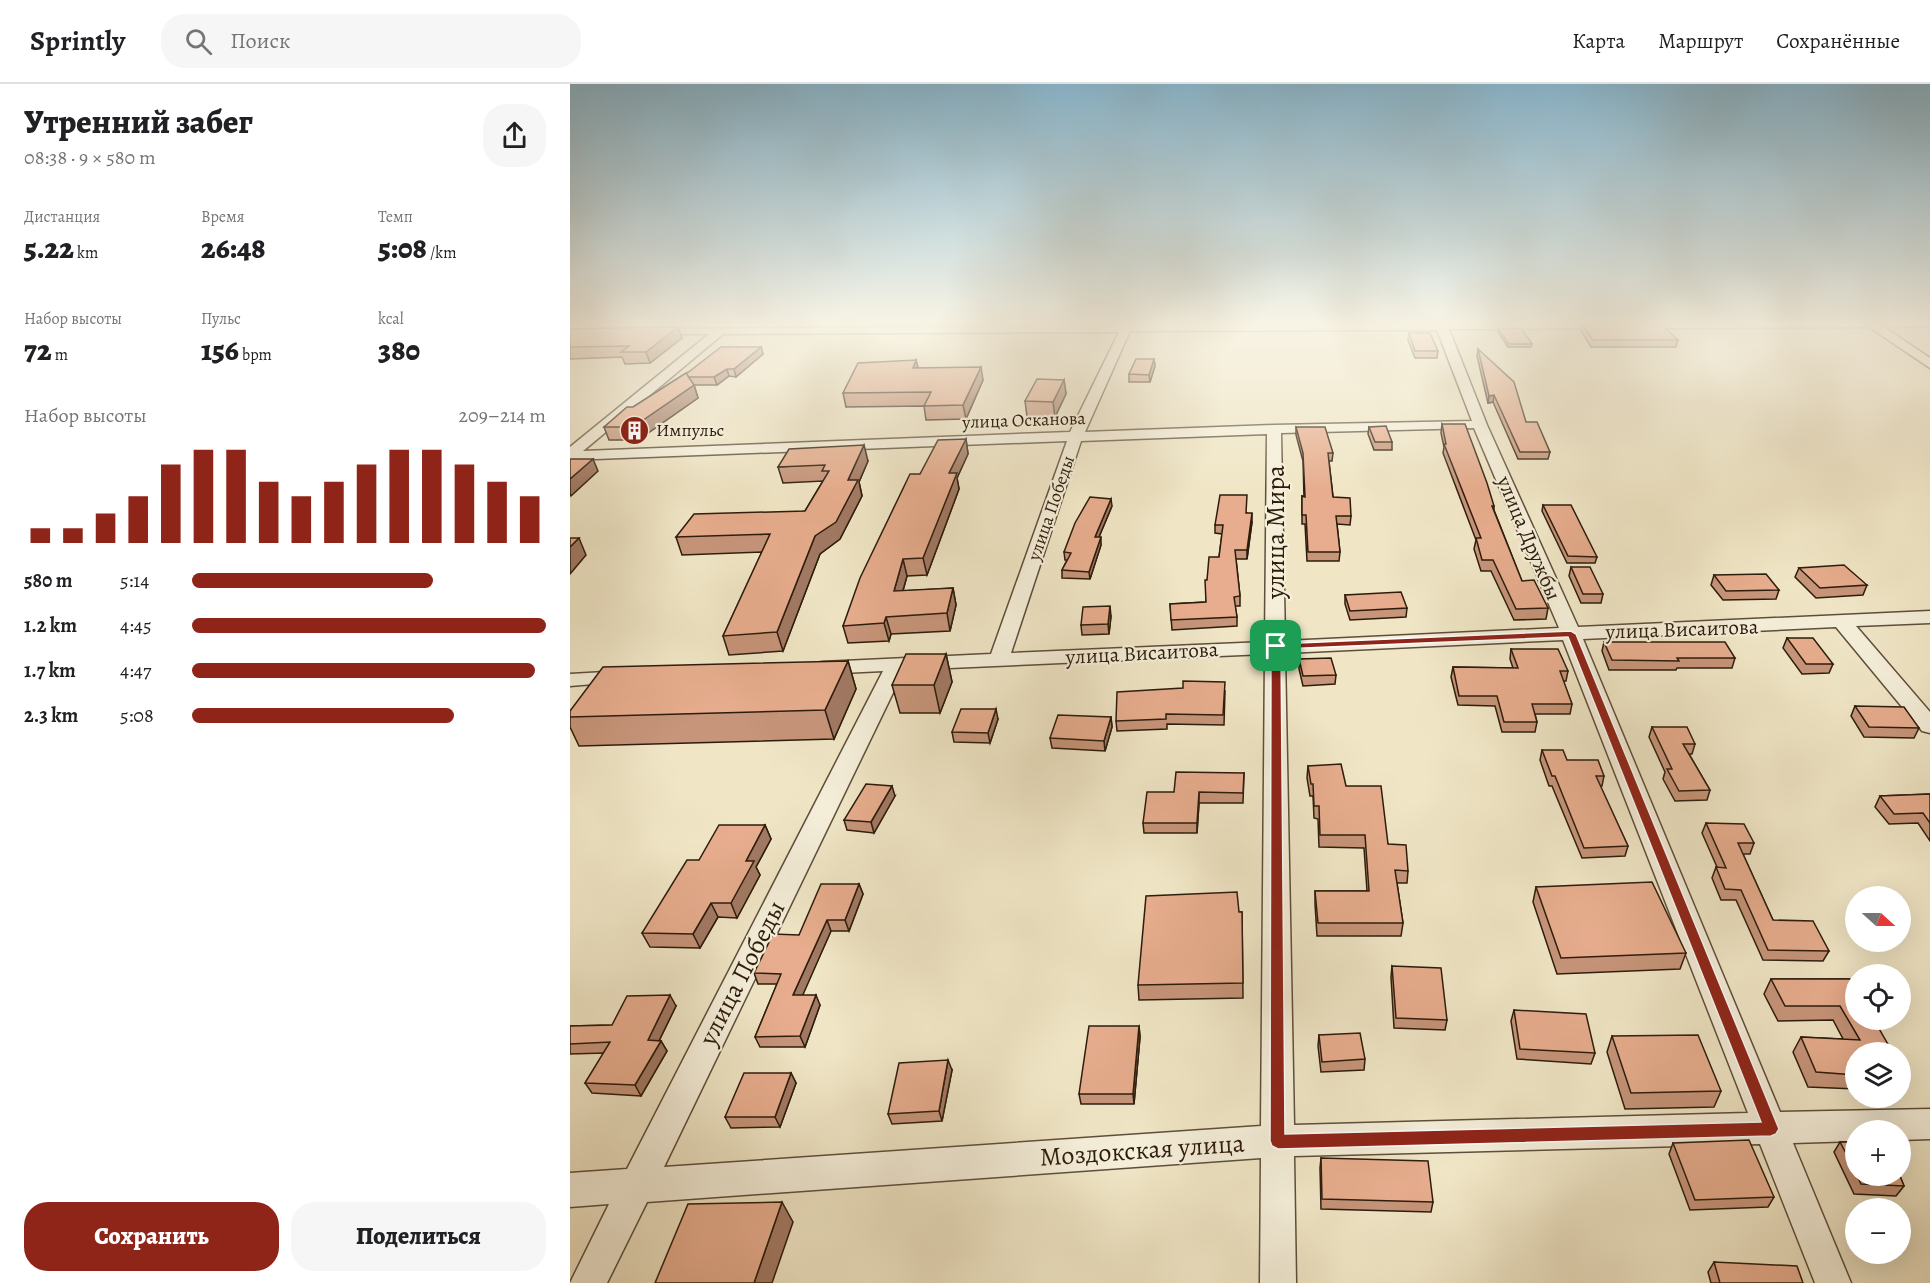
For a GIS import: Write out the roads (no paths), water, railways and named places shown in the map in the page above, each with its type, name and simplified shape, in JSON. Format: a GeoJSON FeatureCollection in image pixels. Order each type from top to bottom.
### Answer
{"type":"FeatureCollection","features":[{"type":"Feature","properties":{"kind":"street"},"geometry":{"type":"LineString","coordinates":[[570,455],[662,379]]}},
{"type":"Feature","properties":{"kind":"street","name":"улица Победы"},"geometry":{"type":"LineString","coordinates":[[999,659],[1075,438],[1102,379]]}},
{"type":"Feature","properties":{"kind":"street","name":"улица Дружбы"},"geometry":{"type":"LineString","coordinates":[[1462,379],[1571,634],[1833,1283]]}},
{"type":"Feature","properties":{"kind":"street","name":"улица Осканова"},"geometry":{"type":"LineString","coordinates":[[570,455],[1274,429],[1480,425]]}},
{"type":"Feature","properties":{"kind":"street","name":"улица Мира"},"geometry":{"type":"LineString","coordinates":[[1274,429],[1278,1283]]}},
{"type":"Feature","properties":{"kind":"street","name":"улица Висаитова"},"geometry":{"type":"LineString","coordinates":[[805,669],[1930,617]]}},
{"type":"Feature","properties":{"kind":"street"},"geometry":{"type":"LineString","coordinates":[[1842,622],[1930,726]]}},
{"type":"Feature","properties":{"kind":"street","name":"улица Победы"},"geometry":{"type":"LineString","coordinates":[[588,1283],[897,664]]}},
{"type":"Feature","properties":{"kind":"street"},"geometry":{"type":"LineString","coordinates":[[577,688],[597,678],[643,676]]}},
{"type":"Feature","properties":{"kind":"street","name":"Моздокская улица"},"geometry":{"type":"LineString","coordinates":[[570,1190],[1278,1141],[1930,1124]]}},
{"type":"Feature","properties":{"kind":"place","name":"Импульс"},"geometry":{"type":"Point","coordinates":[635,430]}}]}
